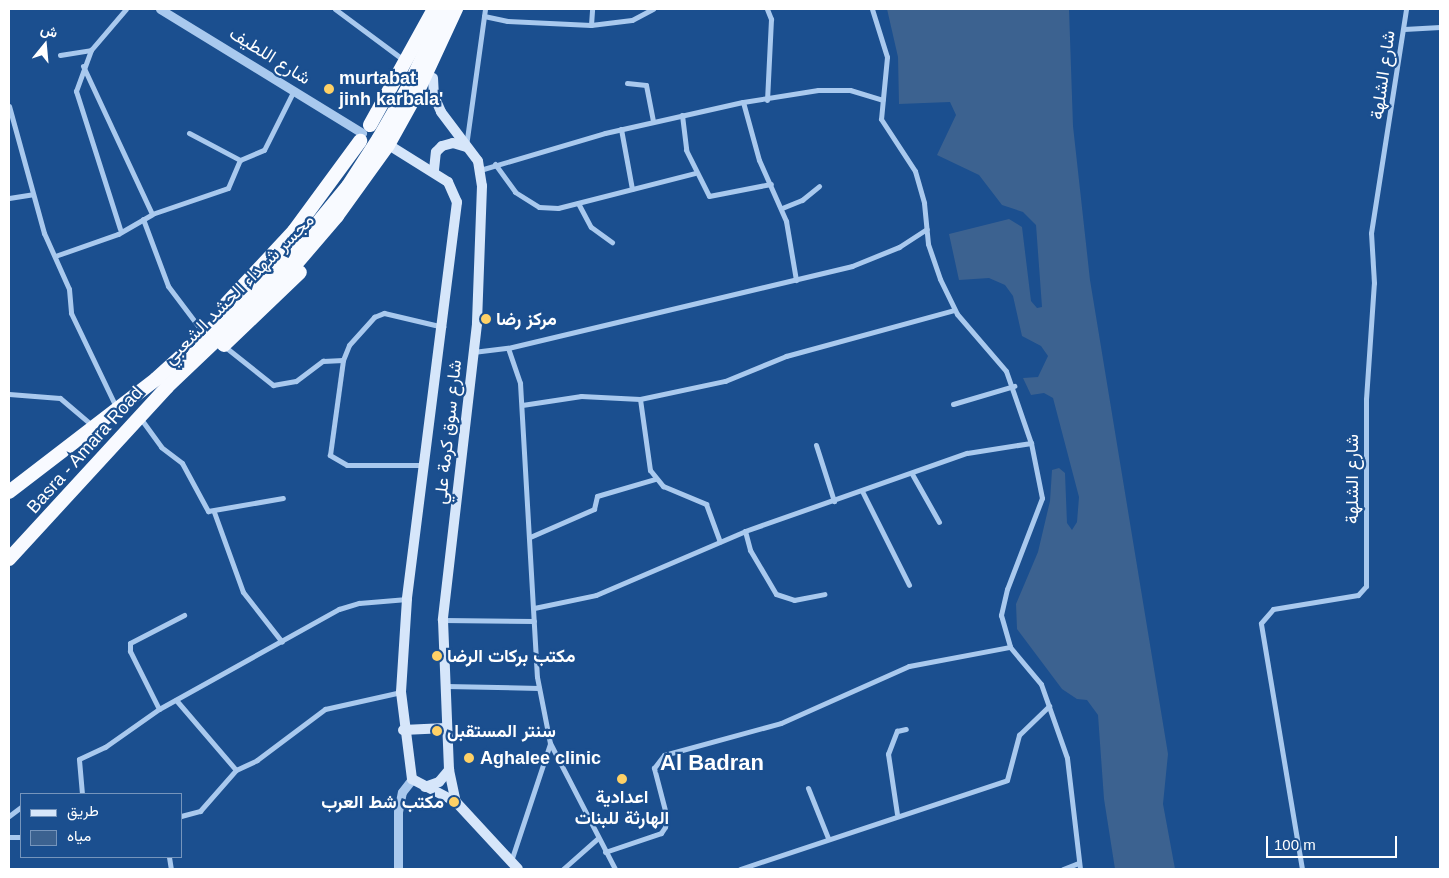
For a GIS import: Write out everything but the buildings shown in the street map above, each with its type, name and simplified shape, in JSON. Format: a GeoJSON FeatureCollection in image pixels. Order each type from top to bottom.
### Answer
{"type":"FeatureCollection","features":[{"type":"Feature","properties":{"kind":"highway"},"geometry":{"type":"LineString","coordinates":[[117,410],[124,395],[199,327],[275,253],[364,133],[407,63],[434,9]]}},
{"type":"Feature","properties":{"kind":"highway"},"geometry":{"type":"LineString","coordinates":[[161,383],[262,283],[334,204],[410,84],[445,9]]}},
{"type":"Feature","properties":{"kind":"highway","name":"مجسر شهداء الحشد الشعبي"},"geometry":{"type":"LineString","coordinates":[[161,383],[296,264],[337,216],[388,145],[418,93],[456,9]]}},
{"type":"Feature","properties":{"kind":"highway"},"geometry":{"type":"LineString","coordinates":[[141,419],[270,303],[338,230],[424,94],[465,9]]}},
{"type":"Feature","properties":{"kind":"highway"},"geometry":{"type":"LineString","coordinates":[[397,78],[404,94],[414,97],[424,94]]}},
{"type":"Feature","properties":{"kind":"highway","name":"Basra - Amara Road"},"geometry":{"type":"LineString","coordinates":[[9,492],[96,428],[117,410],[161,383]]}},
{"type":"Feature","properties":{"kind":"highway","name":"Basra - Amara Road"},"geometry":{"type":"LineString","coordinates":[[9,559],[141,419],[161,383]]}},
{"type":"Feature","properties":{"kind":"main road"},"geometry":{"type":"LineString","coordinates":[[433,78],[434,96],[441,112],[480,170]]}},
{"type":"Feature","properties":{"kind":"main road"},"geometry":{"type":"LineString","coordinates":[[389,129],[390,148],[371,156],[364,133],[389,129]]}},
{"type":"Feature","properties":{"kind":"main road"},"geometry":{"type":"LineString","coordinates":[[434,170],[436,152],[442,146],[453,143],[466,147]]}},
{"type":"Feature","properties":{"kind":"main road","name":"شارع سوق كرمة علي"},"geometry":{"type":"LineString","coordinates":[[390,148],[434,170],[448,182],[456,202],[444,327],[407,599],[401,692],[403,730],[412,778]]}},
{"type":"Feature","properties":{"kind":"main road","name":"شارع سوق كرمة علي"},"geometry":{"type":"LineString","coordinates":[[456,802],[449,770],[442,620],[472,352],[481,240],[480,170]]}},
{"type":"Feature","properties":{"kind":"main road"},"geometry":{"type":"LineString","coordinates":[[403,730],[446,728]]}},
{"type":"Feature","properties":{"kind":"main road"},"geometry":{"type":"LineString","coordinates":[[425,787],[439,782],[449,770]]}},
{"type":"Feature","properties":{"kind":"main road"},"geometry":{"type":"LineString","coordinates":[[412,778],[425,787],[456,802],[514,866]]}},
{"type":"Feature","properties":{"kind":"street"},"geometry":{"type":"LineString","coordinates":[[120,229],[79,112],[76,91],[83,66],[91,50],[126,9]]}},
{"type":"Feature","properties":{"kind":"street","name":"شارع اللطيف"},"geometry":{"type":"LineString","coordinates":[[160,9],[364,133]]}},
{"type":"Feature","properties":{"kind":"street"},"geometry":{"type":"LineString","coordinates":[[335,9],[407,63]]}},
{"type":"Feature","properties":{"kind":"street"},"geometry":{"type":"LineString","coordinates":[[466,147],[485,9]]}},
{"type":"Feature","properties":{"kind":"street"},"geometry":{"type":"LineString","coordinates":[[591,26],[592,9]]}},
{"type":"Feature","properties":{"kind":"street"},"geometry":{"type":"LineString","coordinates":[[484,16],[507,22],[591,26],[632,20],[653,9]]}},
{"type":"Feature","properties":{"kind":"street"},"geometry":{"type":"LineString","coordinates":[[766,9],[771,19],[767,100]]}},
{"type":"Feature","properties":{"kind":"street"},"geometry":{"type":"LineString","coordinates":[[872,9],[887,58],[881,119],[915,171],[924,203],[932,259],[954,310],[1006,371],[1014,386],[1031,443],[1042,498],[1002,605],[1003,625],[1010,647],[1036,676],[1049,706],[1067,758],[1075,798],[1080,869]]}},
{"type":"Feature","properties":{"kind":"street","name":"شارع الشلهة"},"geometry":{"type":"LineString","coordinates":[[1302,869],[1261,623],[1273,609],[1358,595],[1366,586],[1366,399],[1374,283],[1371,233],[1406,9]]}},
{"type":"Feature","properties":{"kind":"street"},"geometry":{"type":"LineString","coordinates":[[1404,29],[1440,27]]}},
{"type":"Feature","properties":{"kind":"street"},"geometry":{"type":"LineString","coordinates":[[60,55],[91,50]]}},
{"type":"Feature","properties":{"kind":"street"},"geometry":{"type":"LineString","coordinates":[[83,66],[152,214]]}},
{"type":"Feature","properties":{"kind":"street"},"geometry":{"type":"LineString","coordinates":[[627,83],[646,86],[653,121]]}},
{"type":"Feature","properties":{"kind":"street"},"geometry":{"type":"LineString","coordinates":[[55,256],[118,234],[120,229],[152,214],[228,188],[240,160],[264,150],[294,90]]}},
{"type":"Feature","properties":{"kind":"street"},"geometry":{"type":"LineString","coordinates":[[480,170],[495,164],[621,129],[743,102],[767,100],[818,90],[850,90],[882,100]]}},
{"type":"Feature","properties":{"kind":"street"},"geometry":{"type":"LineString","coordinates":[[743,102],[759,160],[782,208],[796,280]]}},
{"type":"Feature","properties":{"kind":"street"},"geometry":{"type":"LineString","coordinates":[[9,106],[33,194],[69,289],[71,313],[117,410]]}},
{"type":"Feature","properties":{"kind":"street"},"geometry":{"type":"LineString","coordinates":[[682,115],[686,150],[704,192],[716,197],[771,184]]}},
{"type":"Feature","properties":{"kind":"street"},"geometry":{"type":"LineString","coordinates":[[621,129],[632,188]]}},
{"type":"Feature","properties":{"kind":"street"},"geometry":{"type":"LineString","coordinates":[[189,133],[240,160]]}},
{"type":"Feature","properties":{"kind":"street"},"geometry":{"type":"LineString","coordinates":[[495,164],[515,192],[539,206],[558,208],[695,173]]}},
{"type":"Feature","properties":{"kind":"street"},"geometry":{"type":"LineString","coordinates":[[782,208],[802,200],[818,186]]}},
{"type":"Feature","properties":{"kind":"street"},"geometry":{"type":"LineString","coordinates":[[9,198],[33,194]]}},
{"type":"Feature","properties":{"kind":"street"},"geometry":{"type":"LineString","coordinates":[[578,203],[591,227],[612,242]]}},
{"type":"Feature","properties":{"kind":"street"},"geometry":{"type":"LineString","coordinates":[[143,219],[168,286],[199,327]]}},
{"type":"Feature","properties":{"kind":"street"},"geometry":{"type":"LineString","coordinates":[[472,352],[508,348],[852,266],[899,247],[927,229]]}},
{"type":"Feature","properties":{"kind":"street"},"geometry":{"type":"LineString","coordinates":[[522,405],[581,396],[640,399],[725,381],[786,356],[954,310]]}},
{"type":"Feature","properties":{"kind":"street"},"geometry":{"type":"LineString","coordinates":[[426,465],[347,465],[330,455],[343,360],[349,345],[374,317],[384,313],[444,327]]}},
{"type":"Feature","properties":{"kind":"street"},"geometry":{"type":"LineString","coordinates":[[224,346],[273,385],[296,381],[323,360],[343,360]]}},
{"type":"Feature","properties":{"kind":"street"},"geometry":{"type":"LineString","coordinates":[[508,348],[520,383],[539,688],[550,743],[615,869]]}},
{"type":"Feature","properties":{"kind":"street"},"geometry":{"type":"LineString","coordinates":[[953,404],[1014,386]]}},
{"type":"Feature","properties":{"kind":"street"},"geometry":{"type":"LineString","coordinates":[[9,394],[60,398],[96,428]]}},
{"type":"Feature","properties":{"kind":"street"},"geometry":{"type":"LineString","coordinates":[[640,399],[646,432],[645,446],[655,479]]}},
{"type":"Feature","properties":{"kind":"street"},"geometry":{"type":"LineString","coordinates":[[141,419],[162,447],[182,463],[205,506],[214,512],[243,592],[282,642]]}},
{"type":"Feature","properties":{"kind":"street"},"geometry":{"type":"LineString","coordinates":[[534,608],[596,595],[745,531],[912,474],[967,453],[1031,443]]}},
{"type":"Feature","properties":{"kind":"street"},"geometry":{"type":"LineString","coordinates":[[816,445],[834,501]]}},
{"type":"Feature","properties":{"kind":"street"},"geometry":{"type":"LineString","coordinates":[[912,474],[939,522]]}},
{"type":"Feature","properties":{"kind":"street"},"geometry":{"type":"LineString","coordinates":[[530,537],[594,509],[597,496],[655,479],[706,504],[720,542]]}},
{"type":"Feature","properties":{"kind":"street"},"geometry":{"type":"LineString","coordinates":[[862,491],[909,585]]}},
{"type":"Feature","properties":{"kind":"street"},"geometry":{"type":"LineString","coordinates":[[214,512],[249,502],[283,498]]}},
{"type":"Feature","properties":{"kind":"street"},"geometry":{"type":"LineString","coordinates":[[745,531],[750,550],[776,594],[794,600],[824,594]]}},
{"type":"Feature","properties":{"kind":"street"},"geometry":{"type":"LineString","coordinates":[[82,793],[79,759],[105,747],[159,709],[339,609],[359,603],[407,599]]}},
{"type":"Feature","properties":{"kind":"street"},"geometry":{"type":"LineString","coordinates":[[159,709],[130,651],[130,643],[184,615]]}},
{"type":"Feature","properties":{"kind":"street"},"geometry":{"type":"LineString","coordinates":[[442,620],[534,621]]}},
{"type":"Feature","properties":{"kind":"street"},"geometry":{"type":"LineString","coordinates":[[605,852],[661,833],[665,827],[667,818],[654,768],[664,755],[781,723],[909,666],[1010,647]]}},
{"type":"Feature","properties":{"kind":"street"},"geometry":{"type":"LineString","coordinates":[[445,686],[539,688]]}},
{"type":"Feature","properties":{"kind":"street"},"geometry":{"type":"LineString","coordinates":[[182,816],[200,811],[236,770],[257,760],[325,709],[401,692]]}},
{"type":"Feature","properties":{"kind":"street"},"geometry":{"type":"LineString","coordinates":[[176,700],[236,770]]}},
{"type":"Feature","properties":{"kind":"street"},"geometry":{"type":"LineString","coordinates":[[740,869],[898,814],[1007,780],[1019,735],[1049,706]]}},
{"type":"Feature","properties":{"kind":"street"},"geometry":{"type":"LineString","coordinates":[[898,814],[888,754],[897,731],[906,729]]}},
{"type":"Feature","properties":{"kind":"street"},"geometry":{"type":"LineString","coordinates":[[514,866],[550,743]]}},
{"type":"Feature","properties":{"kind":"street"},"geometry":{"type":"LineString","coordinates":[[398,869],[398,812],[402,792],[412,778]]}},
{"type":"Feature","properties":{"kind":"street"},"geometry":{"type":"LineString","coordinates":[[808,788],[828,838]]}},
{"type":"Feature","properties":{"kind":"street"},"geometry":{"type":"LineString","coordinates":[[9,816],[20,808]]}},
{"type":"Feature","properties":{"kind":"street"},"geometry":{"type":"LineString","coordinates":[[563,869],[598,838]]}},
{"type":"Feature","properties":{"kind":"street"},"geometry":{"type":"LineString","coordinates":[[1063,869],[1079,863]]}},
{"type":"Feature","properties":{"kind":"water"},"geometry":{"type":"Polygon","coordinates":[[[887,9],[1069,9],[1073,126],[1090,280],[1168,754],[1163,804],[1175,869],[1115,869],[1104,799],[1098,715],[1087,700],[1077,699],[1062,689],[1017,629],[1016,604],[1038,552],[1050,501],[1052,470],[1059,468],[1065,473],[1067,523],[1072,530],[1077,522],[1079,497],[1053,398],[1044,393],[1031,395],[1023,378],[1038,377],[1048,356],[1041,346],[1022,336],[1013,296],[1005,285],[989,278],[959,280],[949,234],[1009,219],[1022,227],[1031,301],[1037,308],[1042,307],[1036,225],[1023,212],[1002,205],[979,175],[937,155],[956,115],[950,102],[899,104],[898,57],[887,9]]]}},
{"type":"Feature","properties":{"kind":"place","name":"murtabat jinh karbala'"},"geometry":{"type":"Point","coordinates":[329,89]}},
{"type":"Feature","properties":{"kind":"place","name":"مركز رضا"},"geometry":{"type":"Point","coordinates":[486,319]}},
{"type":"Feature","properties":{"kind":"place","name":"مكتب بركات الرضا"},"geometry":{"type":"Point","coordinates":[437,656]}},
{"type":"Feature","properties":{"kind":"place","name":"سنتر المستقبل"},"geometry":{"type":"Point","coordinates":[437,731]}},
{"type":"Feature","properties":{"kind":"place","name":"Aghalee clinic"},"geometry":{"type":"Point","coordinates":[469,758]}},
{"type":"Feature","properties":{"kind":"place","name":"اعدادية الهارثة للبنات"},"geometry":{"type":"Point","coordinates":[622,779]}},
{"type":"Feature","properties":{"kind":"place","name":"مكتب شط العرب"},"geometry":{"type":"Point","coordinates":[454,802]}},
{"type":"Feature","properties":{"kind":"district","name":"Al Badran"},"geometry":{"type":"Point","coordinates":[712,763]}}]}
